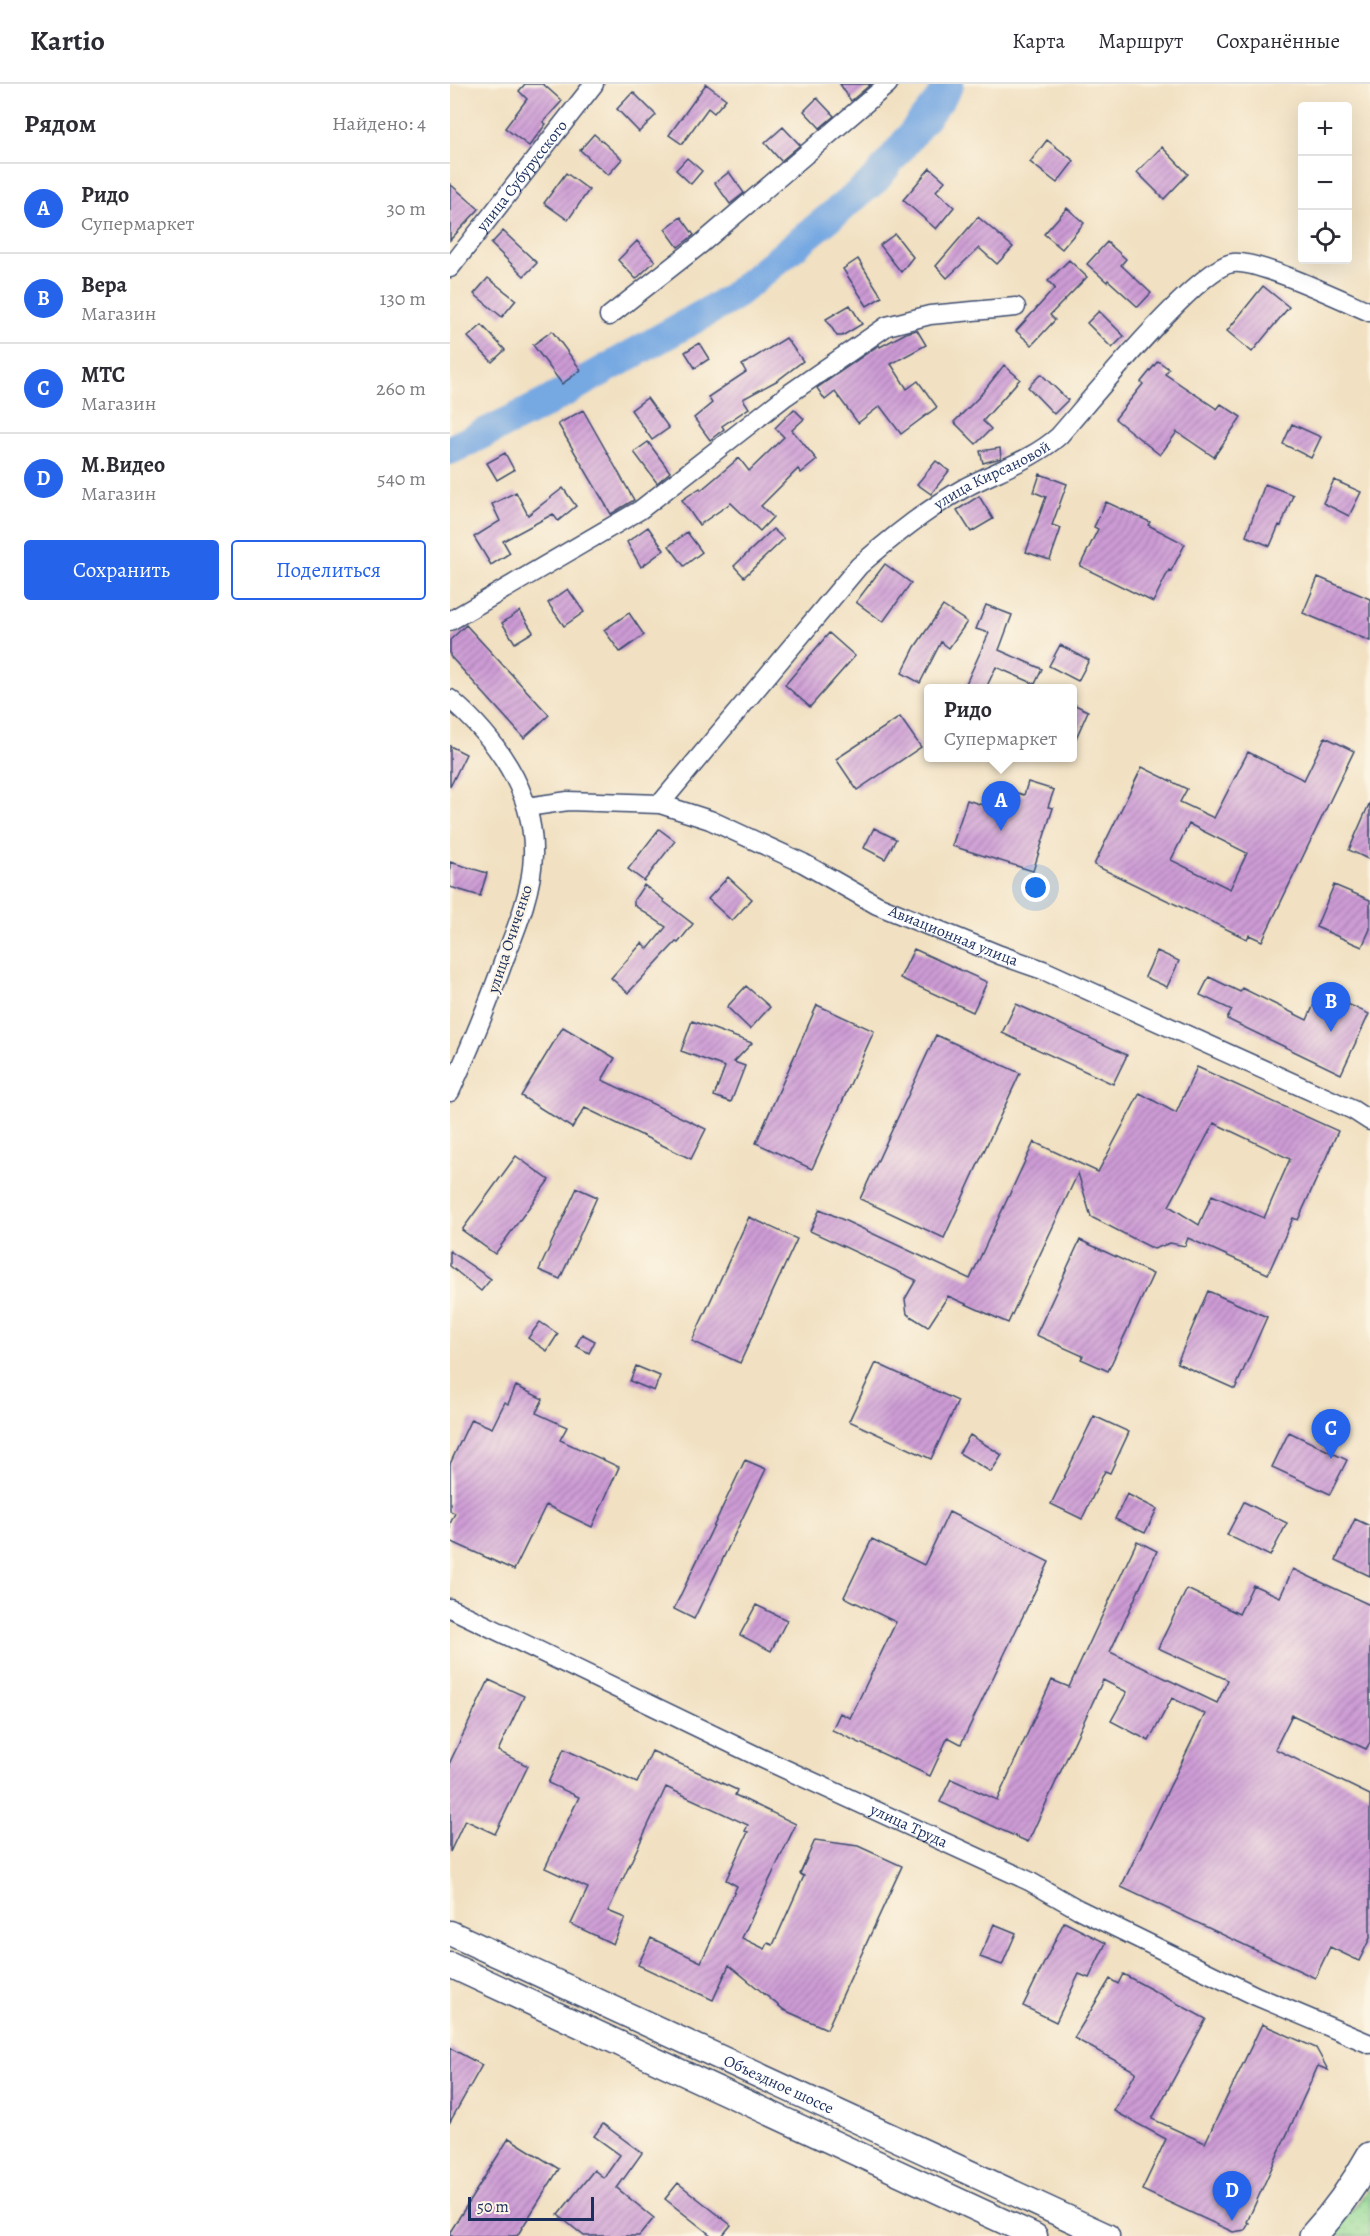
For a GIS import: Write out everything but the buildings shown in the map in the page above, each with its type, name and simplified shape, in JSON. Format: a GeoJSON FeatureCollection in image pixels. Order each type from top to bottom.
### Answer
{"type":"FeatureCollection","features":[{"type":"Feature","properties":{"kind":"main road"},"geometry":{"type":"LineString","coordinates":[[1313,2236],[1333,2214],[1355,2183],[1370,2156]]}},
{"type":"Feature","properties":{"kind":"street","name":"улица Субурусского"},"geometry":{"type":"LineString","coordinates":[[450,268],[594,84]]}},
{"type":"Feature","properties":{"kind":"street"},"geometry":{"type":"LineString","coordinates":[[609,316],[702,244],[888,84]]}},
{"type":"Feature","properties":{"kind":"street","name":"улица Кирсановой"},"geometry":{"type":"LineString","coordinates":[[660,804],[859,566],[893,536],[934,506],[1045,448],[1059,436],[1179,300],[1221,267],[1231,263],[1258,266],[1370,312]]}},
{"type":"Feature","properties":{"kind":"street"},"geometry":{"type":"LineString","coordinates":[[450,621],[640,510],[786,396],[887,326],[930,315],[1016,307]]}},
{"type":"Feature","properties":{"kind":"street","name":"улица Очиченко"},"geometry":{"type":"LineString","coordinates":[[450,699],[476,720],[502,754],[527,807],[532,830],[533,856],[529,888],[515,932],[450,1092]]}},
{"type":"Feature","properties":{"kind":"street","name":"Авиационная улица"},"geometry":{"type":"LineString","coordinates":[[527,807],[568,801],[660,804],[710,820],[804,863],[877,905],[1070,982],[1353,1110],[1370,1121]]}},
{"type":"Feature","properties":{"kind":"street","name":"улица Труда"},"geometry":{"type":"LineString","coordinates":[[450,1608],[761,1758],[1029,1881],[1078,1910],[1256,1996],[1370,2044]]}},
{"type":"Feature","properties":{"kind":"street","name":"Объездное шоссе"},"geometry":{"type":"LineString","coordinates":[[450,1933],[1107,2236]]}},
{"type":"Feature","properties":{"kind":"street","name":"Объездное шоссе"},"geometry":{"type":"LineString","coordinates":[[450,1965],[1035,2236]]}},
{"type":"Feature","properties":{"kind":"green space"},"geometry":{"type":"Polygon","coordinates":[[[1370,2186],[1370,2236],[1332,2234],[1362,2198],[1370,2186]]]}},
{"type":"Feature","properties":{"kind":"waterway"},"geometry":{"type":"LineString","coordinates":[[450,450],[542,405],[730,299],[876,179],[940,99],[949,84]]}},
{"type":"Feature","properties":{"kind":"place","name":"Ридо"},"geometry":{"type":"Point","coordinates":[1001,831]}},
{"type":"Feature","properties":{"kind":"place","name":"Вера"},"geometry":{"type":"Point","coordinates":[1331,1032]}},
{"type":"Feature","properties":{"kind":"place","name":"МТС"},"geometry":{"type":"Point","coordinates":[1331,1459]}},
{"type":"Feature","properties":{"kind":"place","name":"М.Видео"},"geometry":{"type":"Point","coordinates":[1232,2221]}}]}
